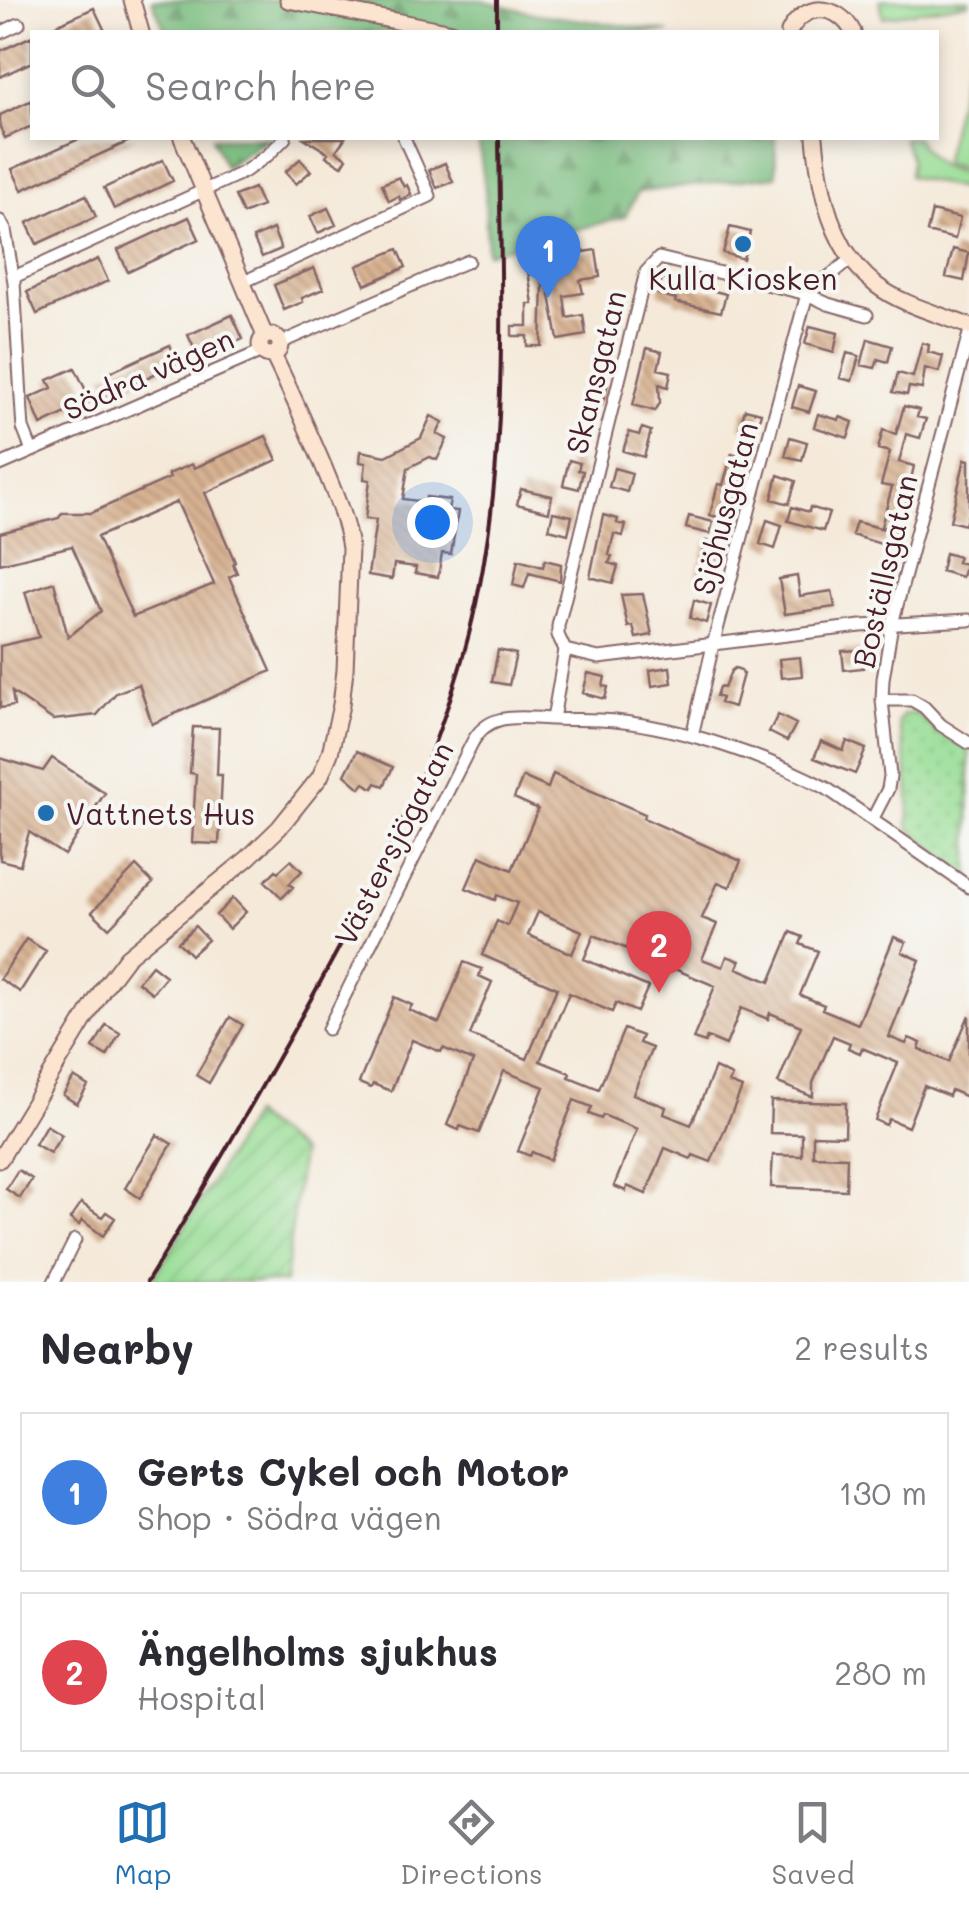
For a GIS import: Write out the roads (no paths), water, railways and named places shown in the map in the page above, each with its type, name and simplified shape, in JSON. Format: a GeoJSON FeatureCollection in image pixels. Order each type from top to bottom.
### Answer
{"type":"FeatureCollection","features":[{"type":"Feature","properties":{"kind":"street"},"geometry":{"type":"LineString","coordinates":[[132,0],[140,30]]}},
{"type":"Feature","properties":{"kind":"street"},"geometry":{"type":"LineString","coordinates":[[288,0],[442,30]]}},
{"type":"Feature","properties":{"kind":"street"},"geometry":{"type":"LineString","coordinates":[[790,30],[800,17],[824,5],[845,19],[852,30]]}},
{"type":"Feature","properties":{"kind":"street"},"geometry":{"type":"LineString","coordinates":[[0,33],[20,24]]}},
{"type":"Feature","properties":{"kind":"street"},"geometry":{"type":"LineString","coordinates":[[0,1159],[103,989],[127,957],[248,858],[280,828],[320,777],[341,705],[346,670],[350,548],[347,532],[301,412],[183,140]]}},
{"type":"Feature","properties":{"kind":"street"},"geometry":{"type":"LineString","coordinates":[[14,277],[204,191],[255,165],[283,140]]}},
{"type":"Feature","properties":{"kind":"street"},"geometry":{"type":"LineString","coordinates":[[243,282],[430,196],[405,140]]}},
{"type":"Feature","properties":{"kind":"street"},"geometry":{"type":"LineString","coordinates":[[815,140],[818,173],[828,212],[851,258],[878,286],[969,326]]}},
{"type":"Feature","properties":{"kind":"street"},"geometry":{"type":"LineString","coordinates":[[0,221],[14,277],[22,414],[32,451]]}},
{"type":"Feature","properties":{"kind":"street","name":"Skansgatan"},"geometry":{"type":"LineString","coordinates":[[565,650],[558,626],[646,272],[659,258],[808,294],[866,315]]}},
{"type":"Feature","properties":{"kind":"street"},"geometry":{"type":"LineString","coordinates":[[808,294],[851,258]]}},
{"type":"Feature","properties":{"kind":"street","name":"Södra vägen"},"geometry":{"type":"LineString","coordinates":[[0,464],[468,261]]}},
{"type":"Feature","properties":{"kind":"street","name":"Sjöhusgatan"},"geometry":{"type":"LineString","coordinates":[[692,736],[808,294]]}},
{"type":"Feature","properties":{"kind":"street","name":"Boställsgatan"},"geometry":{"type":"LineString","coordinates":[[872,820],[890,776],[882,700],[892,624],[969,334]]}},
{"type":"Feature","properties":{"kind":"street"},"geometry":{"type":"LineString","coordinates":[[553,719],[565,650],[599,658],[861,626],[969,620]]}},
{"type":"Feature","properties":{"kind":"street"},"geometry":{"type":"LineString","coordinates":[[882,700],[912,700],[941,726],[969,742]]}},
{"type":"Feature","properties":{"kind":"street","name":"Västersjögatan"},"geometry":{"type":"LineString","coordinates":[[328,1029],[477,732],[488,722],[613,721],[692,736],[826,788],[969,887]]}},
{"type":"Feature","properties":{"kind":"street"},"geometry":{"type":"LineString","coordinates":[[54,1282],[75,1240]]}},
{"type":"Feature","properties":{"kind":"railway"},"geometry":{"type":"LineString","coordinates":[[497,0],[497,30]]}},
{"type":"Feature","properties":{"kind":"railway"},"geometry":{"type":"LineString","coordinates":[[147,1282],[368,893],[415,793],[454,688],[482,573],[497,449],[501,325],[499,140]]}},
{"type":"Feature","properties":{"kind":"place","name":"Kulla Kiosken"},"geometry":{"type":"Point","coordinates":[743,244]}},
{"type":"Feature","properties":{"kind":"place","name":"Gerts Cykel och Motor"},"geometry":{"type":"Point","coordinates":[548,298]}},
{"type":"Feature","properties":{"kind":"place","name":"Vattnets Hus"},"geometry":{"type":"Point","coordinates":[46,813]}},
{"type":"Feature","properties":{"kind":"place","name":"Ängelholms sjukhus"},"geometry":{"type":"Point","coordinates":[659,993]}}]}
